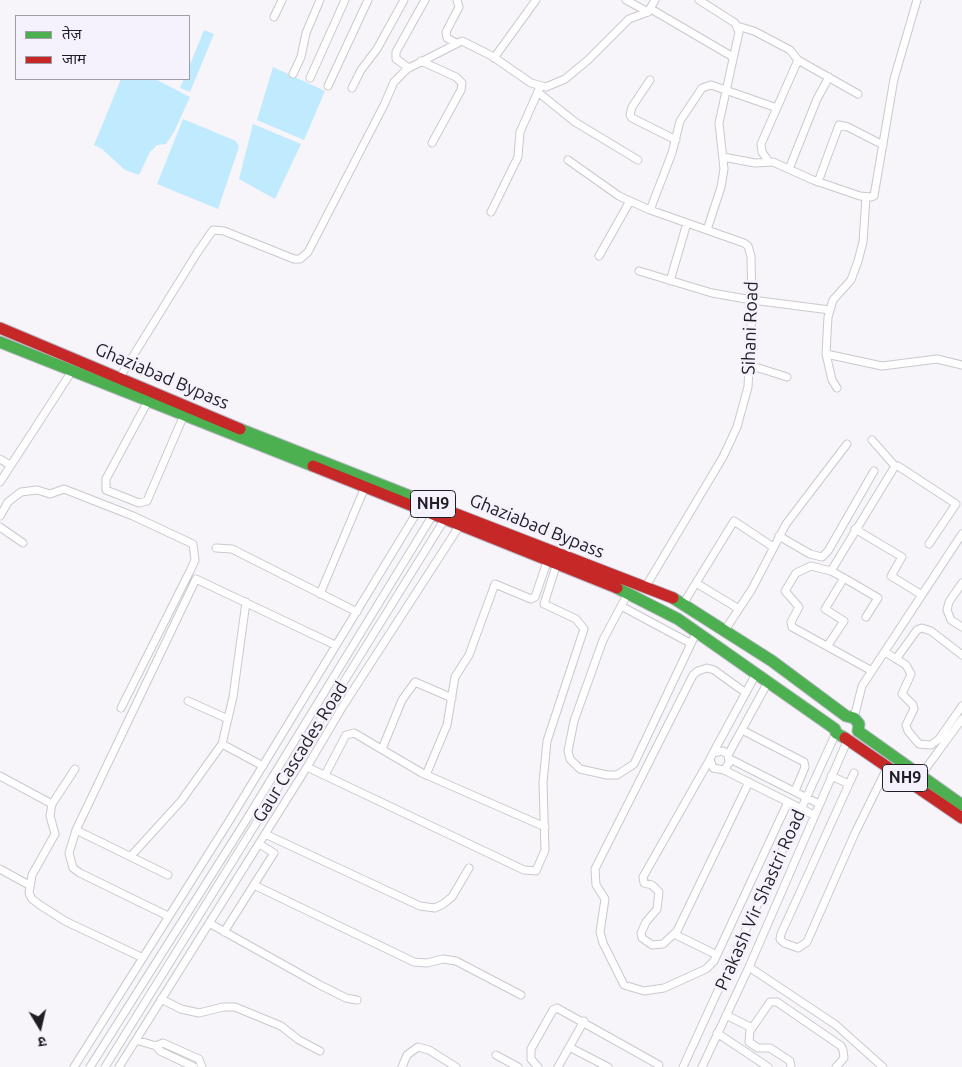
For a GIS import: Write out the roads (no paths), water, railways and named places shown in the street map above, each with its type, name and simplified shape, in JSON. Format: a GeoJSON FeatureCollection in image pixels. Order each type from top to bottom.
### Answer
{"type":"FeatureCollection","features":[{"type":"Feature","properties":{"kind":"highway","name":"Ghaziabad Bypass"},"geometry":{"type":"LineString","coordinates":[[0,328],[441,513],[635,584],[646,586],[683,604],[725,630],[850,717]]}},
{"type":"Feature","properties":{"kind":"highway","name":"Ghaziabad Bypass"},"geometry":{"type":"LineString","coordinates":[[0,342],[419,509],[441,513],[460,525],[553,561],[628,593],[697,631],[836,731],[962,818]]}},
{"type":"Feature","properties":{"kind":"highway"},"geometry":{"type":"LineString","coordinates":[[836,731],[840,719],[850,717],[859,724],[856,735],[848,739]]}},
{"type":"Feature","properties":{"kind":"highway","name":"NH9"},"geometry":{"type":"LineString","coordinates":[[858,731],[920,775],[960,800]]}},
{"type":"Feature","properties":{"kind":"street"},"geometry":{"type":"LineString","coordinates":[[274,17],[282,0]]}},
{"type":"Feature","properties":{"kind":"street"},"geometry":{"type":"LineString","coordinates":[[293,74],[301,57],[306,33],[320,0]]}},
{"type":"Feature","properties":{"kind":"street"},"geometry":{"type":"LineString","coordinates":[[310,78],[345,0]]}},
{"type":"Feature","properties":{"kind":"street"},"geometry":{"type":"LineString","coordinates":[[328,86],[368,0]]}},
{"type":"Feature","properties":{"kind":"street"},"geometry":{"type":"LineString","coordinates":[[352,88],[361,70],[378,49],[404,0]]}},
{"type":"Feature","properties":{"kind":"street"},"geometry":{"type":"LineString","coordinates":[[409,68],[396,59],[396,52],[425,0]]}},
{"type":"Feature","properties":{"kind":"street"},"geometry":{"type":"LineString","coordinates":[[457,0],[459,7],[446,32],[447,38],[456,42],[467,42],[494,58],[539,90],[575,122],[638,160]]}},
{"type":"Feature","properties":{"kind":"street"},"geometry":{"type":"LineString","coordinates":[[494,58],[536,0]]}},
{"type":"Feature","properties":{"kind":"street"},"geometry":{"type":"LineString","coordinates":[[626,0],[650,10],[733,57]]}},
{"type":"Feature","properties":{"kind":"street"},"geometry":{"type":"LineString","coordinates":[[491,212],[518,157],[520,132],[539,90],[565,78],[604,47],[630,19],[650,10],[655,0]]}},
{"type":"Feature","properties":{"kind":"street"},"geometry":{"type":"LineString","coordinates":[[699,0],[737,26],[754,31],[790,50],[798,60],[858,94]]}},
{"type":"Feature","properties":{"kind":"street"},"geometry":{"type":"LineString","coordinates":[[723,157],[755,163],[769,162],[818,182],[866,198],[874,196],[894,79],[917,0]]}},
{"type":"Feature","properties":{"kind":"street"},"geometry":{"type":"LineString","coordinates":[[707,230],[721,187],[724,169],[719,123],[725,89],[739,35],[737,26]]}},
{"type":"Feature","properties":{"kind":"street"},"geometry":{"type":"LineString","coordinates":[[120,377],[197,253],[214,230],[224,231],[294,259],[300,259],[308,252],[394,82],[409,68],[456,42]]}},
{"type":"Feature","properties":{"kind":"street"},"geometry":{"type":"LineString","coordinates":[[769,162],[762,152],[761,144],[798,60]]}},
{"type":"Feature","properties":{"kind":"street"},"geometry":{"type":"LineString","coordinates":[[421,61],[456,77],[462,83],[461,90],[432,143]]}},
{"type":"Feature","properties":{"kind":"street"},"geometry":{"type":"LineString","coordinates":[[789,169],[817,99],[829,77]]}},
{"type":"Feature","properties":{"kind":"street"},"geometry":{"type":"LineString","coordinates":[[650,80],[632,107],[630,114],[632,118],[676,140]]}},
{"type":"Feature","properties":{"kind":"street"},"geometry":{"type":"LineString","coordinates":[[650,210],[676,140],[680,121],[702,88],[711,85],[777,108]]}},
{"type":"Feature","properties":{"kind":"street"},"geometry":{"type":"LineString","coordinates":[[818,182],[839,125],[848,127],[883,145]]}},
{"type":"Feature","properties":{"kind":"street","name":"Sihani Road"},"geometry":{"type":"LineString","coordinates":[[568,160],[605,188],[650,210],[748,246],[751,256],[750,365],[748,387],[737,427],[723,457],[646,586]]}},
{"type":"Feature","properties":{"kind":"street"},"geometry":{"type":"LineString","coordinates":[[837,388],[832,380],[826,354],[830,310],[833,300],[851,280],[858,261],[863,242],[866,198]]}},
{"type":"Feature","properties":{"kind":"street"},"geometry":{"type":"LineString","coordinates":[[599,256],[630,201]]}},
{"type":"Feature","properties":{"kind":"street"},"geometry":{"type":"LineString","coordinates":[[670,281],[687,223]]}},
{"type":"Feature","properties":{"kind":"street"},"geometry":{"type":"LineString","coordinates":[[639,271],[670,281],[752,300],[830,310]]}},
{"type":"Feature","properties":{"kind":"street"},"geometry":{"type":"LineString","coordinates":[[826,354],[882,366],[937,359],[962,366]]}},
{"type":"Feature","properties":{"kind":"street"},"geometry":{"type":"LineString","coordinates":[[750,365],[787,377]]}},
{"type":"Feature","properties":{"kind":"street"},"geometry":{"type":"LineString","coordinates":[[0,482],[72,371]]}},
{"type":"Feature","properties":{"kind":"street"},"geometry":{"type":"LineString","coordinates":[[148,401],[104,483],[106,490],[140,503],[147,501],[184,415]]}},
{"type":"Feature","properties":{"kind":"street"},"geometry":{"type":"LineString","coordinates":[[872,440],[895,466],[898,466],[956,504],[929,544]]}},
{"type":"Feature","properties":{"kind":"street"},"geometry":{"type":"LineString","coordinates":[[725,630],[779,536],[847,444]]}},
{"type":"Feature","properties":{"kind":"street"},"geometry":{"type":"LineString","coordinates":[[0,458],[10,464]]}},
{"type":"Feature","properties":{"kind":"street"},"geometry":{"type":"LineString","coordinates":[[831,571],[895,466]]}},
{"type":"Feature","properties":{"kind":"street"},"geometry":{"type":"LineString","coordinates":[[779,536],[810,554],[822,557],[828,551],[874,471]]}},
{"type":"Feature","properties":{"kind":"street"},"geometry":{"type":"LineString","coordinates":[[320,594],[365,487]]}},
{"type":"Feature","properties":{"kind":"street"},"geometry":{"type":"LineString","coordinates":[[1,512],[8,502],[21,492],[37,490],[50,494],[64,489],[133,516],[193,544],[194,560],[121,708]]}},
{"type":"Feature","properties":{"kind":"street"},"geometry":{"type":"LineString","coordinates":[[86,1067],[76,1064],[141,957],[198,871],[263,766],[419,509]]}},
{"type":"Feature","properties":{"kind":"street","name":"Gaur Cascades Road"},"geometry":{"type":"LineString","coordinates":[[90,1067],[323,693],[441,513]]}},
{"type":"Feature","properties":{"kind":"street","name":"Gaur Cascades Road"},"geometry":{"type":"LineString","coordinates":[[105,1067],[226,875],[332,700],[441,513]]}},
{"type":"Feature","properties":{"kind":"street"},"geometry":{"type":"LineString","coordinates":[[683,604],[734,521],[773,547]]}},
{"type":"Feature","properties":{"kind":"street"},"geometry":{"type":"LineString","coordinates":[[120,1067],[343,706],[460,525]]}},
{"type":"Feature","properties":{"kind":"street"},"geometry":{"type":"LineString","coordinates":[[0,527],[23,543]]}},
{"type":"Feature","properties":{"kind":"street"},"geometry":{"type":"LineString","coordinates":[[855,529],[902,557],[891,576],[922,595]]}},
{"type":"Feature","properties":{"kind":"street"},"geometry":{"type":"LineString","coordinates":[[850,717],[861,690],[872,671],[962,535]]}},
{"type":"Feature","properties":{"kind":"street"},"geometry":{"type":"LineString","coordinates":[[216,548],[232,549],[357,612]]}},
{"type":"Feature","properties":{"kind":"street"},"geometry":{"type":"LineString","coordinates":[[532,598],[535,597],[553,561]]}},
{"type":"Feature","properties":{"kind":"street"},"geometry":{"type":"LineString","coordinates":[[544,604],[553,561]]}},
{"type":"Feature","properties":{"kind":"street"},"geometry":{"type":"LineString","coordinates":[[866,617],[878,598],[831,571],[813,566],[805,569],[796,573],[785,591],[799,607],[791,627],[828,645],[872,671]]}},
{"type":"Feature","properties":{"kind":"street"},"geometry":{"type":"LineString","coordinates":[[168,916],[80,873],[73,868],[69,853],[76,830],[196,578],[336,645]]}},
{"type":"Feature","properties":{"kind":"street"},"geometry":{"type":"LineString","coordinates":[[828,645],[844,621],[825,609],[844,578]]}},
{"type":"Feature","properties":{"kind":"street"},"geometry":{"type":"LineString","coordinates":[[307,767],[524,870],[536,871],[542,862],[545,850],[543,783],[546,741],[584,629],[576,619],[532,598],[495,584],[470,655],[455,677],[447,725],[426,775]]}},
{"type":"Feature","properties":{"kind":"street"},"geometry":{"type":"LineString","coordinates":[[696,584],[738,609]]}},
{"type":"Feature","properties":{"kind":"street"},"geometry":{"type":"LineString","coordinates":[[962,584],[949,602],[947,610],[952,620],[962,627]]}},
{"type":"Feature","properties":{"kind":"street"},"geometry":{"type":"LineString","coordinates":[[628,593],[595,659],[569,739],[568,751],[570,759],[580,769],[607,775],[617,775],[634,764],[697,631]]}},
{"type":"Feature","properties":{"kind":"street"},"geometry":{"type":"LineString","coordinates":[[131,856],[181,801],[222,744],[234,697],[246,602]]}},
{"type":"Feature","properties":{"kind":"street"},"geometry":{"type":"LineString","coordinates":[[621,606],[690,643]]}},
{"type":"Feature","properties":{"kind":"street"},"geometry":{"type":"LineString","coordinates":[[896,659],[917,630],[922,628],[932,631],[962,655]]}},
{"type":"Feature","properties":{"kind":"street"},"geometry":{"type":"LineString","coordinates":[[885,652],[906,666],[911,674],[902,694],[913,705],[914,709],[906,725],[908,731],[919,744],[932,746],[939,740],[962,706]]}},
{"type":"Feature","properties":{"kind":"street"},"geometry":{"type":"LineString","coordinates":[[746,693],[714,670],[706,668],[694,675],[595,869],[596,885],[604,899],[601,938],[612,965],[624,985],[644,991],[664,988],[706,969],[717,955],[788,802]]}},
{"type":"Feature","properties":{"kind":"street"},"geometry":{"type":"LineString","coordinates":[[749,782],[674,934],[663,944],[652,945],[642,938],[642,927],[656,909],[659,892],[652,885],[644,883],[643,877],[756,674]]}},
{"type":"Feature","properties":{"kind":"street"},"geometry":{"type":"LineString","coordinates":[[382,750],[402,700],[415,682],[452,698]]}},
{"type":"Feature","properties":{"kind":"street"},"geometry":{"type":"LineString","coordinates":[[724,770],[742,730],[768,682]]}},
{"type":"Feature","properties":{"kind":"street"},"geometry":{"type":"LineString","coordinates":[[312,686],[323,693]]}},
{"type":"Feature","properties":{"kind":"street"},"geometry":{"type":"LineString","coordinates":[[332,700],[343,706]]}},
{"type":"Feature","properties":{"kind":"street"},"geometry":{"type":"LineString","coordinates":[[188,701],[228,719]]}},
{"type":"Feature","properties":{"kind":"street"},"geometry":{"type":"LineString","coordinates":[[920,775],[962,719]]}},
{"type":"Feature","properties":{"kind":"street"},"geometry":{"type":"LineString","coordinates":[[742,730],[804,762],[805,767],[795,791]]}},
{"type":"Feature","properties":{"kind":"street","name":"Prakash Vir Shastri Road"},"geometry":{"type":"LineString","coordinates":[[683,1067],[836,731]]}},
{"type":"Feature","properties":{"kind":"street"},"geometry":{"type":"LineString","coordinates":[[325,775],[346,735],[354,733],[426,775],[545,827]]}},
{"type":"Feature","properties":{"kind":"street","name":"Prakash Vir Shastri Road"},"geometry":{"type":"LineString","coordinates":[[702,1067],[749,967],[848,739]]}},
{"type":"Feature","properties":{"kind":"street"},"geometry":{"type":"LineString","coordinates":[[222,744],[263,766]]}},
{"type":"Feature","properties":{"kind":"street"},"geometry":{"type":"LineString","coordinates":[[711,756],[723,751],[729,757],[819,804]]}},
{"type":"Feature","properties":{"kind":"street"},"geometry":{"type":"LineString","coordinates":[[711,756],[713,768],[724,770],[814,815]]}},
{"type":"Feature","properties":{"kind":"street"},"geometry":{"type":"LineString","coordinates":[[854,773],[781,934],[780,939],[784,943],[798,948],[807,942],[855,833],[888,766]]}},
{"type":"Feature","properties":{"kind":"street"},"geometry":{"type":"LineString","coordinates":[[75,769],[52,804],[50,816],[55,834],[32,875],[29,885],[32,899],[77,927],[141,957]]}},
{"type":"Feature","properties":{"kind":"street"},"geometry":{"type":"LineString","coordinates":[[0,776],[52,804]]}},
{"type":"Feature","properties":{"kind":"street"},"geometry":{"type":"LineString","coordinates":[[831,776],[849,784]]}},
{"type":"Feature","properties":{"kind":"street"},"geometry":{"type":"LineString","coordinates":[[76,830],[168,874]]}},
{"type":"Feature","properties":{"kind":"street"},"geometry":{"type":"LineString","coordinates":[[265,834],[420,906],[435,908],[443,904],[452,897],[469,868]]}},
{"type":"Feature","properties":{"kind":"street"},"geometry":{"type":"LineString","coordinates":[[224,932],[274,853],[259,844]]}},
{"type":"Feature","properties":{"kind":"street"},"geometry":{"type":"LineString","coordinates":[[0,869],[29,885]]}},
{"type":"Feature","properties":{"kind":"street"},"geometry":{"type":"LineString","coordinates":[[198,871],[209,878]]}},
{"type":"Feature","properties":{"kind":"street"},"geometry":{"type":"LineString","coordinates":[[226,875],[236,881]]}},
{"type":"Feature","properties":{"kind":"street"},"geometry":{"type":"LineString","coordinates":[[254,885],[414,962],[427,963],[443,958],[456,961],[521,995]]}},
{"type":"Feature","properties":{"kind":"street"},"geometry":{"type":"LineString","coordinates":[[209,924],[318,984],[346,998],[357,1000]]}},
{"type":"Feature","properties":{"kind":"street"},"geometry":{"type":"LineString","coordinates":[[674,934],[717,955]]}},
{"type":"Feature","properties":{"kind":"street"},"geometry":{"type":"LineString","coordinates":[[749,967],[836,1025],[883,1067]]}},
{"type":"Feature","properties":{"kind":"street"},"geometry":{"type":"LineString","coordinates":[[141,987],[151,994]]}},
{"type":"Feature","properties":{"kind":"street"},"geometry":{"type":"LineString","coordinates":[[161,1000],[181,1009],[199,1013],[222,1007],[235,1007],[281,1026],[299,1040],[320,1051]]}},
{"type":"Feature","properties":{"kind":"street"},"geometry":{"type":"LineString","coordinates":[[791,1067],[790,1062],[770,1048],[758,1048],[749,1042],[748,1037],[752,1028],[768,1003],[778,1002],[840,1046],[843,1050],[844,1058],[836,1067]]}},
{"type":"Feature","properties":{"kind":"street"},"geometry":{"type":"LineString","coordinates":[[538,1067],[531,1060],[530,1054],[534,1042],[553,1010],[560,1009],[584,1021],[659,1066]]}},
{"type":"Feature","properties":{"kind":"street"},"geometry":{"type":"LineString","coordinates":[[726,1015],[752,1028]]}},
{"type":"Feature","properties":{"kind":"street"},"geometry":{"type":"LineString","coordinates":[[558,1067],[584,1021]]}},
{"type":"Feature","properties":{"kind":"street"},"geometry":{"type":"LineString","coordinates":[[717,1033],[768,1067]]}},
{"type":"Feature","properties":{"kind":"street"},"geometry":{"type":"LineString","coordinates":[[136,1040],[156,1046],[160,1051],[194,1067]]}},
{"type":"Feature","properties":{"kind":"street"},"geometry":{"type":"LineString","coordinates":[[156,1046],[163,1043],[199,1059],[202,1067]]}},
{"type":"Feature","properties":{"kind":"street"},"geometry":{"type":"LineString","coordinates":[[402,1067],[407,1055],[418,1047],[429,1050],[456,1067]]}},
{"type":"Feature","properties":{"kind":"street"},"geometry":{"type":"LineString","coordinates":[[570,1047],[608,1067]]}},
{"type":"Feature","properties":{"kind":"street"},"geometry":{"type":"LineString","coordinates":[[496,1055],[518,1067]]}},
{"type":"Feature","properties":{"kind":"water"},"geometry":{"type":"Polygon","coordinates":[[[204,30],[214,34],[190,92],[180,88],[184,80],[190,80],[190,65],[204,30]]]}},
{"type":"Feature","properties":{"kind":"water"},"geometry":{"type":"Polygon","coordinates":[[[273,67],[325,91],[304,140],[257,120],[273,67]]]}},
{"type":"Feature","properties":{"kind":"water"},"geometry":{"type":"Polygon","coordinates":[[[121,80],[157,80],[190,97],[174,132],[166,144],[157,145],[150,152],[139,175],[125,170],[102,149],[94,145],[121,80]]]}},
{"type":"Feature","properties":{"kind":"water"},"geometry":{"type":"Polygon","coordinates":[[[183,119],[236,141],[239,147],[218,209],[157,184],[183,119]]]}},
{"type":"Feature","properties":{"kind":"water"},"geometry":{"type":"Polygon","coordinates":[[[253,124],[301,144],[275,199],[239,179],[253,124]]]}}]}
